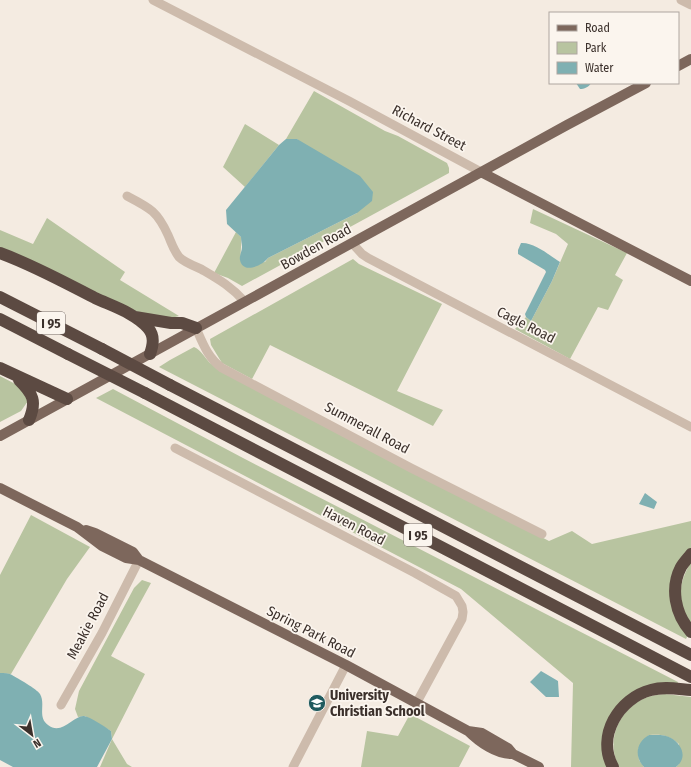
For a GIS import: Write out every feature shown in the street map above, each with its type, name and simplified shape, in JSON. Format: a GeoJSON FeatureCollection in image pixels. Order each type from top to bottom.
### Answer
{"type":"FeatureCollection","features":[{"type":"Feature","properties":{"kind":"highway"},"geometry":{"type":"LineString","coordinates":[[0,253],[26,264],[132,316],[149,329],[152,336],[153,345],[150,354]]}},
{"type":"Feature","properties":{"kind":"highway","name":"I 95"},"geometry":{"type":"LineString","coordinates":[[0,297],[691,655]]}},
{"type":"Feature","properties":{"kind":"highway"},"geometry":{"type":"LineString","coordinates":[[132,316],[171,323],[182,323],[196,328]]}},
{"type":"Feature","properties":{"kind":"highway","name":"I 95"},"geometry":{"type":"LineString","coordinates":[[0,319],[691,677]]}},
{"type":"Feature","properties":{"kind":"highway"},"geometry":{"type":"LineString","coordinates":[[0,368],[67,399]]}},
{"type":"Feature","properties":{"kind":"highway"},"geometry":{"type":"LineString","coordinates":[[16,376],[28,389],[32,396],[34,404],[29,420]]}},
{"type":"Feature","properties":{"kind":"highway"},"geometry":{"type":"LineString","coordinates":[[691,554],[680,569],[675,591],[679,613],[691,632]]}},
{"type":"Feature","properties":{"kind":"highway"},"geometry":{"type":"LineString","coordinates":[[613,767],[608,752],[608,734],[616,715],[628,702],[638,695],[651,690],[665,688],[691,690]]}},
{"type":"Feature","properties":{"kind":"main road"},"geometry":{"type":"LineString","coordinates":[[679,65],[691,59]]}},
{"type":"Feature","properties":{"kind":"main road","name":"Bowden Road"},"geometry":{"type":"LineString","coordinates":[[0,436],[644,84]]}},
{"type":"Feature","properties":{"kind":"main road","name":"Richard Street"},"geometry":{"type":"LineString","coordinates":[[481,172],[691,281]]}},
{"type":"Feature","properties":{"kind":"main road","name":"Spring Park Road"},"geometry":{"type":"LineString","coordinates":[[0,488],[77,528],[102,546],[126,558],[139,560],[346,665],[417,702],[468,731],[482,733],[508,748],[513,754],[539,767]]}},
{"type":"Feature","properties":{"kind":"street","name":"Richard Street"},"geometry":{"type":"LineString","coordinates":[[153,0],[173,4],[481,172]]}},
{"type":"Feature","properties":{"kind":"street"},"geometry":{"type":"LineString","coordinates":[[681,0],[691,5]]}},
{"type":"Feature","properties":{"kind":"street"},"geometry":{"type":"LineString","coordinates":[[127,196],[149,207],[155,213],[166,229],[172,247],[181,258],[224,282],[245,302]]}},
{"type":"Feature","properties":{"kind":"street","name":"Cagle Road"},"geometry":{"type":"LineString","coordinates":[[352,243],[368,258],[691,427]]}},
{"type":"Feature","properties":{"kind":"street","name":"Summerall Road"},"geometry":{"type":"LineString","coordinates":[[196,328],[209,355],[222,368],[411,468],[542,534]]}},
{"type":"Feature","properties":{"kind":"street","name":"Haven Road"},"geometry":{"type":"LineString","coordinates":[[175,448],[415,573],[456,596],[462,606],[462,619],[417,702]]}},
{"type":"Feature","properties":{"kind":"street","name":"Meakie Road"},"geometry":{"type":"LineString","coordinates":[[61,705],[102,633],[139,560]]}},
{"type":"Feature","properties":{"kind":"street"},"geometry":{"type":"LineString","coordinates":[[292,767],[346,665]]}},
{"type":"Feature","properties":{"kind":"green space"},"geometry":{"type":"Polygon","coordinates":[[[314,91],[385,131],[398,136],[447,163],[449,173],[242,286],[228,278],[214,273],[236,232],[241,237],[242,264],[265,262],[268,258],[357,213],[297,139],[286,139],[314,91]]]}},
{"type":"Feature","properties":{"kind":"green space"},"geometry":{"type":"Polygon","coordinates":[[[245,124],[279,145],[245,187],[223,167],[245,124]]]}},
{"type":"Feature","properties":{"kind":"green space"},"geometry":{"type":"Polygon","coordinates":[[[533,209],[627,253],[615,275],[623,280],[608,310],[598,307],[570,359],[515,329],[526,317],[531,321],[552,281],[568,244],[556,234],[530,223],[533,209]]]}},
{"type":"Feature","properties":{"kind":"green space"},"geometry":{"type":"Polygon","coordinates":[[[47,218],[125,272],[120,280],[179,316],[171,318],[133,311],[0,249],[0,230],[33,244],[47,218]]]}},
{"type":"Feature","properties":{"kind":"green space"},"geometry":{"type":"Polygon","coordinates":[[[353,259],[359,264],[442,304],[397,391],[443,410],[433,426],[270,345],[252,379],[222,363],[211,345],[210,339],[353,259]]]}},
{"type":"Feature","properties":{"kind":"green space"},"geometry":{"type":"Polygon","coordinates":[[[194,347],[201,352],[210,363],[549,541],[572,531],[592,544],[691,521],[691,548],[673,578],[688,635],[686,639],[159,367],[194,347]]]}},
{"type":"Feature","properties":{"kind":"green space"},"geometry":{"type":"Polygon","coordinates":[[[0,376],[21,387],[28,401],[21,411],[0,422],[0,376]]]}},
{"type":"Feature","properties":{"kind":"green space"},"geometry":{"type":"Polygon","coordinates":[[[113,389],[243,458],[678,682],[677,685],[663,683],[613,713],[609,767],[571,767],[573,683],[461,589],[96,398],[113,389]]]}},
{"type":"Feature","properties":{"kind":"green space"},"geometry":{"type":"Polygon","coordinates":[[[31,515],[90,547],[67,579],[11,674],[0,673],[0,575],[31,515]]]}},
{"type":"Feature","properties":{"kind":"green space"},"geometry":{"type":"Polygon","coordinates":[[[691,562],[691,626],[682,601],[681,586],[686,570],[691,562]]]}},
{"type":"Feature","properties":{"kind":"green space"},"geometry":{"type":"Polygon","coordinates":[[[142,580],[151,583],[111,656],[145,674],[112,739],[111,731],[85,716],[78,717],[75,709],[79,691],[134,588],[142,580]]]}},
{"type":"Feature","properties":{"kind":"green space"},"geometry":{"type":"Polygon","coordinates":[[[665,694],[691,697],[691,767],[676,767],[679,764],[679,744],[665,736],[649,735],[638,749],[639,760],[644,767],[619,767],[615,758],[614,739],[616,729],[620,721],[633,706],[641,700],[655,695],[665,694]]]}},
{"type":"Feature","properties":{"kind":"green space"},"geometry":{"type":"Polygon","coordinates":[[[410,714],[470,746],[459,767],[361,767],[367,731],[398,736],[410,714]]]}},
{"type":"Feature","properties":{"kind":"green space"},"geometry":{"type":"Polygon","coordinates":[[[112,739],[127,764],[132,767],[100,767],[112,739]]]}},
{"type":"Feature","properties":{"kind":"water"},"geometry":{"type":"Polygon","coordinates":[[[577,84],[590,84],[586,88],[580,89],[577,84]]]}},
{"type":"Feature","properties":{"kind":"water"},"geometry":{"type":"Polygon","coordinates":[[[286,139],[297,139],[360,176],[373,192],[372,201],[357,213],[268,258],[258,266],[249,268],[245,267],[242,265],[240,260],[242,247],[241,237],[227,224],[226,210],[279,145],[286,139]]]}},
{"type":"Feature","properties":{"kind":"water"},"geometry":{"type":"Polygon","coordinates":[[[521,243],[526,243],[536,247],[560,262],[552,281],[531,321],[525,314],[546,272],[518,254],[521,243]]]}},
{"type":"Feature","properties":{"kind":"water"},"geometry":{"type":"Polygon","coordinates":[[[645,493],[657,502],[654,509],[639,504],[645,493]]]}},
{"type":"Feature","properties":{"kind":"water"},"geometry":{"type":"Polygon","coordinates":[[[541,671],[558,681],[559,697],[546,697],[530,682],[541,671]]]}},
{"type":"Feature","properties":{"kind":"water"},"geometry":{"type":"Polygon","coordinates":[[[0,673],[11,674],[40,694],[42,698],[43,718],[48,725],[53,728],[63,727],[84,716],[94,720],[111,731],[112,739],[97,767],[13,767],[0,760],[0,673]]]}},
{"type":"Feature","properties":{"kind":"water"},"geometry":{"type":"Polygon","coordinates":[[[649,735],[666,736],[671,738],[681,747],[683,755],[682,760],[676,767],[644,767],[639,759],[638,750],[641,742],[649,735]]]}},
{"type":"Feature","properties":{"kind":"place","name":"University Christian School"},"geometry":{"type":"Point","coordinates":[317,703]}}]}
